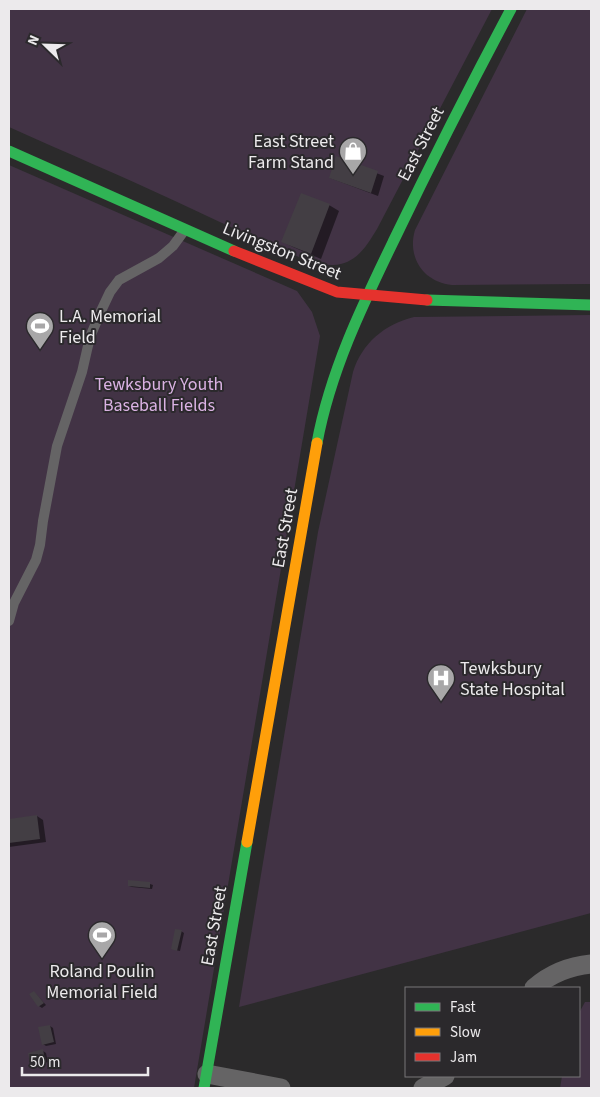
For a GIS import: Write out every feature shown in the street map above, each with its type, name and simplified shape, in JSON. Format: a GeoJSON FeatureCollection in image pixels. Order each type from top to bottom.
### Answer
{"type":"FeatureCollection","features":[{"type":"Feature","properties":{"kind":"main road","name":"East Street"},"geometry":{"type":"LineString","coordinates":[[206,1081],[321,421],[328,395],[368,296],[420,184],[511,9]]}},
{"type":"Feature","properties":{"kind":"main road","name":"Livingston Street"},"geometry":{"type":"LineString","coordinates":[[9,151],[236,252],[337,292],[427,300],[591,305]]}},
{"type":"Feature","properties":{"kind":"street"},"geometry":{"type":"LineString","coordinates":[[535,987],[552,975],[566,969],[591,964]]}},
{"type":"Feature","properties":{"kind":"street"},"geometry":{"type":"LineString","coordinates":[[423,1088],[443,1077]]}},
{"type":"Feature","properties":{"kind":"street"},"geometry":{"type":"LineString","coordinates":[[206,1081],[281,1088]]}},
{"type":"Feature","properties":{"kind":"lane"},"geometry":{"type":"LineString","coordinates":[[9,621],[14,603],[36,560],[57,446],[77,388],[90,337],[100,311],[119,280],[159,258],[173,246],[185,230]]}},
{"type":"Feature","properties":{"kind":"green space"},"geometry":{"type":"Polygon","coordinates":[[[9,9],[492,9],[373,236],[354,258],[341,264],[333,265],[315,262],[295,255],[9,127],[9,9]]]}},
{"type":"Feature","properties":{"kind":"green space"},"geometry":{"type":"Polygon","coordinates":[[[527,9],[591,9],[591,284],[452,285],[442,283],[425,273],[420,266],[413,250],[415,230],[527,9]]]}},
{"type":"Feature","properties":{"kind":"green space","name":"Tewksbury Youth Baseball Fields"},"geometry":{"type":"Polygon","coordinates":[[[9,165],[297,291],[312,312],[320,336],[194,1088],[9,1088],[9,165]]]}},
{"type":"Feature","properties":{"kind":"green space","name":"Tewksbury State Hospital"},"geometry":{"type":"Polygon","coordinates":[[[591,315],[591,913],[239,1007],[318,532],[353,372],[362,352],[384,330],[393,324],[414,317],[591,315]]]}},
{"type":"Feature","properties":{"kind":"green space"},"geometry":{"type":"Polygon","coordinates":[[[585,1002],[591,1002],[591,1088],[560,1088],[562,1077],[580,1077],[580,1011],[585,1002]]]}},
{"type":"Feature","properties":{"kind":"building","name":"East Street Farm Stand"},"geometry":{"type":"Polygon","coordinates":[[[336,156],[378,171],[371,193],[329,178],[336,156]]]}},
{"type":"Feature","properties":{"kind":"building"},"geometry":{"type":"Polygon","coordinates":[[[301,193],[330,204],[311,254],[281,242],[301,193]]]}},
{"type":"Feature","properties":{"kind":"building"},"geometry":{"type":"Polygon","coordinates":[[[37,815],[40,839],[9,843],[9,819],[37,815]]]}},
{"type":"Feature","properties":{"kind":"building"},"geometry":{"type":"Polygon","coordinates":[[[128,880],[150,882],[150,888],[128,886],[128,880]]]}},
{"type":"Feature","properties":{"kind":"building"},"geometry":{"type":"Polygon","coordinates":[[[175,929],[182,930],[177,951],[171,949],[175,929]]]}},
{"type":"Feature","properties":{"kind":"building"},"geometry":{"type":"Polygon","coordinates":[[[34,991],[44,1003],[38,1007],[29,994],[34,991]]]}},
{"type":"Feature","properties":{"kind":"building"},"geometry":{"type":"Polygon","coordinates":[[[50,1025],[54,1042],[42,1045],[38,1027],[50,1025]]]}},
{"type":"Feature","properties":{"kind":"building"},"geometry":{"type":"Polygon","coordinates":[[[43,1049],[45,1060],[30,1064],[28,1053],[43,1049]]]}},
{"type":"Feature","properties":{"kind":"traffic: fast"},"geometry":{"type":"LineString","coordinates":[[317,443],[330,391],[359,315],[436,154],[511,9]]}},
{"type":"Feature","properties":{"kind":"traffic: fast"},"geometry":{"type":"LineString","coordinates":[[9,151],[234,251]]}},
{"type":"Feature","properties":{"kind":"traffic: fast"},"geometry":{"type":"LineString","coordinates":[[427,300],[591,305]]}},
{"type":"Feature","properties":{"kind":"traffic: fast"},"geometry":{"type":"LineString","coordinates":[[204,1088],[247,842]]}},
{"type":"Feature","properties":{"kind":"traffic: slow"},"geometry":{"type":"LineString","coordinates":[[247,842],[317,443]]}},
{"type":"Feature","properties":{"kind":"traffic: jam"},"geometry":{"type":"LineString","coordinates":[[234,251],[337,292],[427,300]]}},
{"type":"Feature","properties":{"kind":"place","name":"East Street Farm Stand"},"geometry":{"type":"Point","coordinates":[353,175]}},
{"type":"Feature","properties":{"kind":"place","name":"L.A. Memorial Field"},"geometry":{"type":"Point","coordinates":[40,350]}},
{"type":"Feature","properties":{"kind":"place","name":"Tewksbury State Hospital"},"geometry":{"type":"Point","coordinates":[441,702]}},
{"type":"Feature","properties":{"kind":"place","name":"Roland Poulin Memorial Field"},"geometry":{"type":"Point","coordinates":[102,959]}}]}
